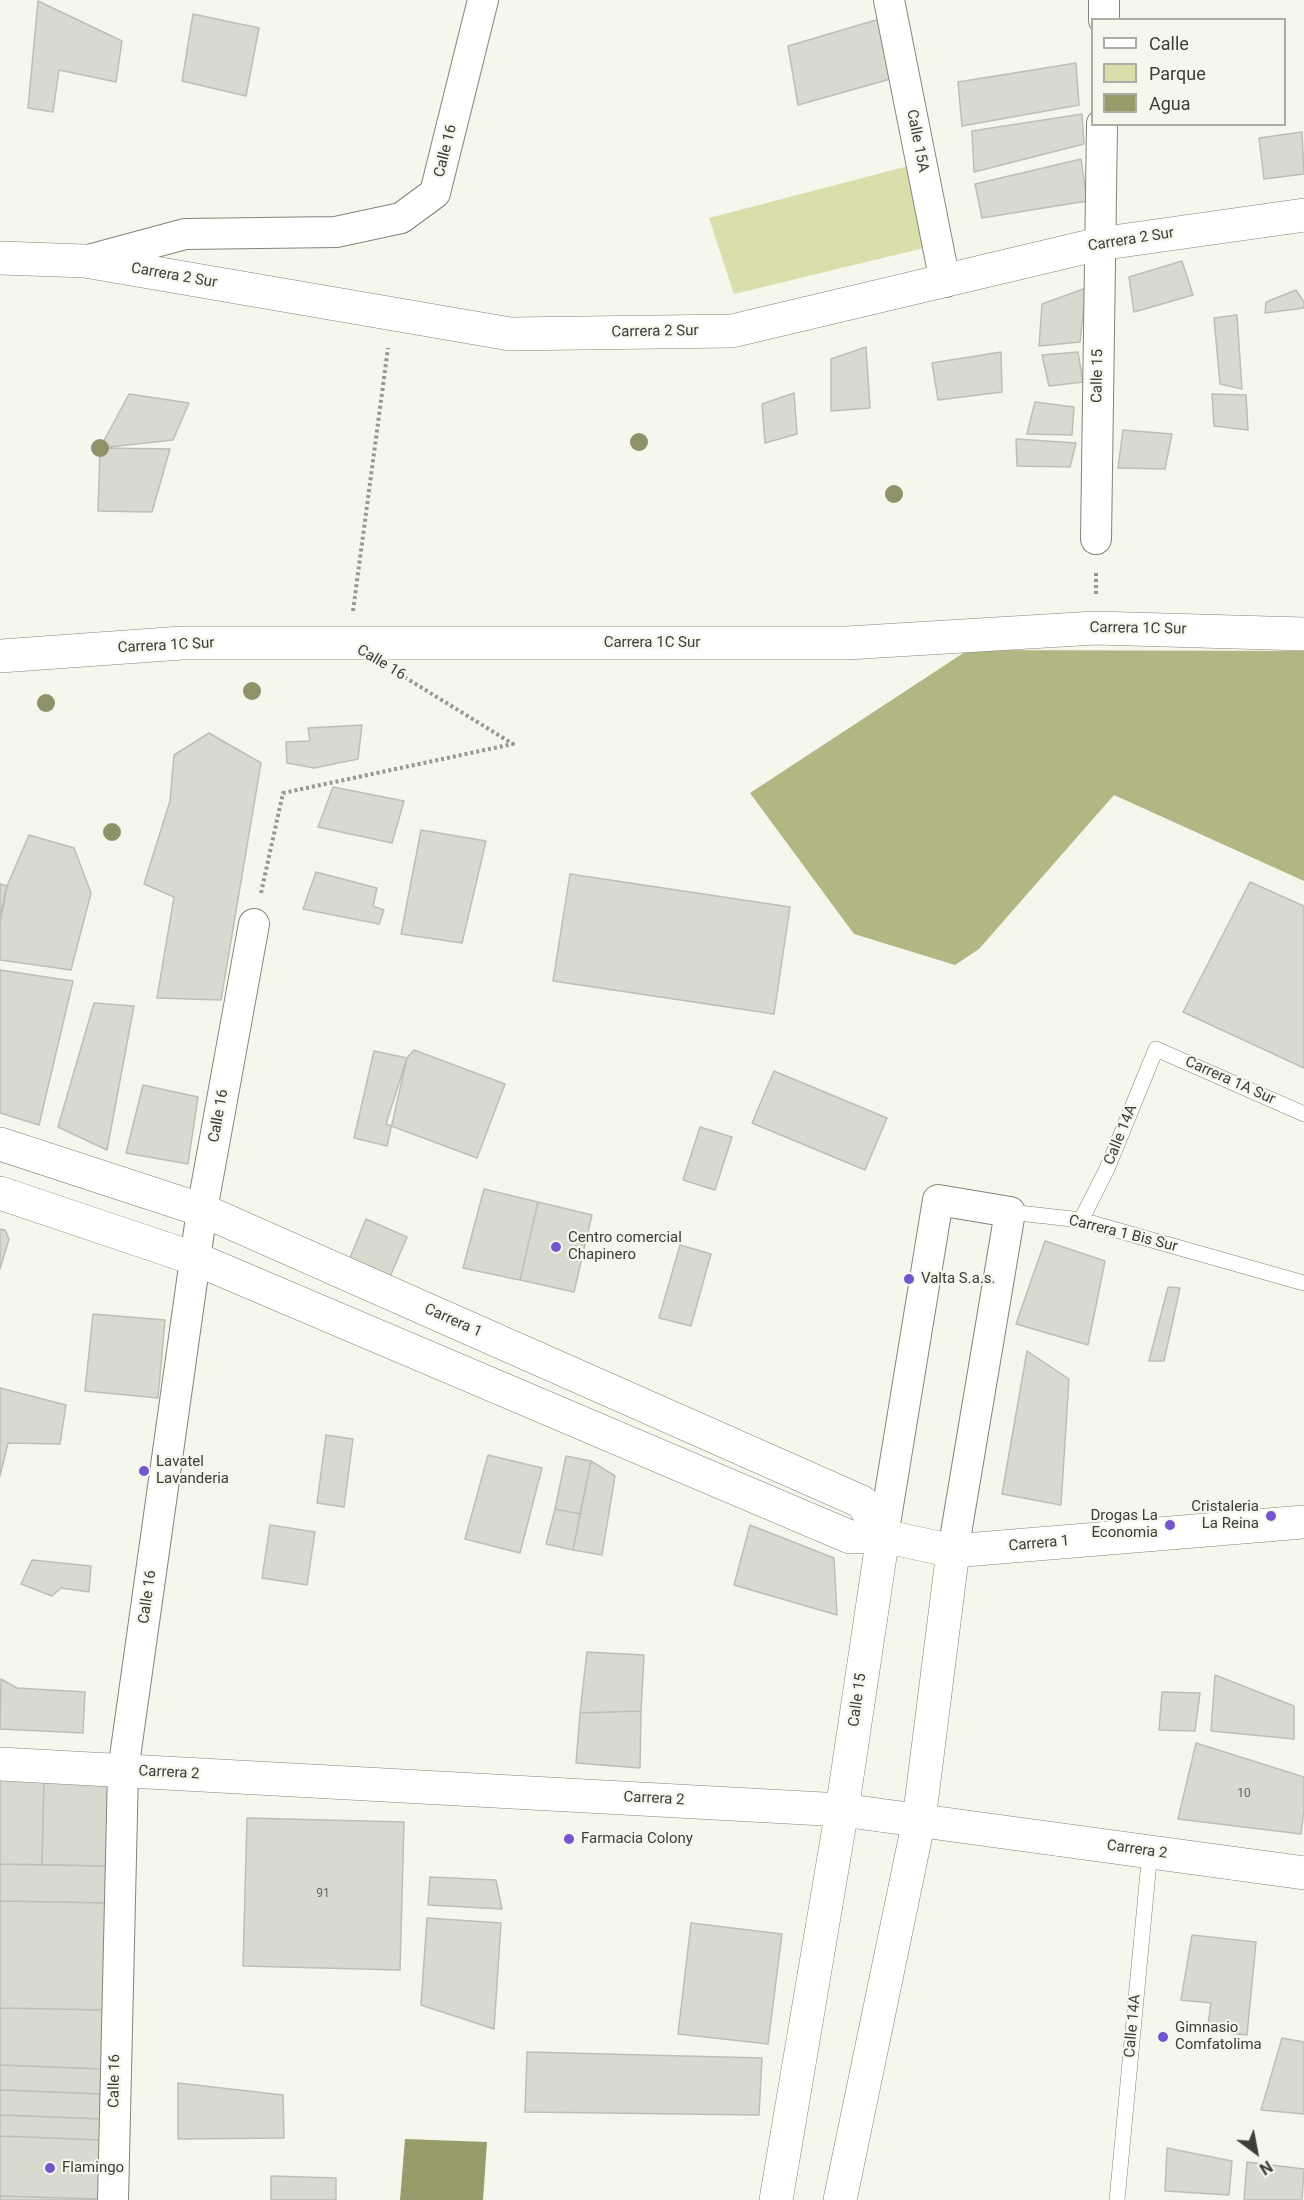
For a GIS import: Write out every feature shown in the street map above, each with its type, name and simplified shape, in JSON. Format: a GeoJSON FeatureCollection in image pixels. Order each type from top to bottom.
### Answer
{"type":"FeatureCollection","features":[{"type":"Feature","properties":{"kind":"main road","name":"Carrera 2 Sur"},"geometry":{"type":"LineString","coordinates":[[0,258],[85,261],[510,334],[732,332],[1099,244],[1304,214]]}},
{"type":"Feature","properties":{"kind":"main road","name":"Carrera 1C Sur"},"geometry":{"type":"LineString","coordinates":[[0,656],[182,643],[847,643],[1095,628],[1304,633]]}},
{"type":"Feature","properties":{"kind":"main road","name":"Carrera 1"},"geometry":{"type":"LineString","coordinates":[[0,1144],[202,1210],[861,1502],[883,1536]]}},
{"type":"Feature","properties":{"kind":"main road","name":"Carrera 1"},"geometry":{"type":"LineString","coordinates":[[0,1193],[196,1258],[850,1537],[883,1536],[953,1551],[1304,1522]]}},
{"type":"Feature","properties":{"kind":"main road","name":"Calle 15"},"geometry":{"type":"LineString","coordinates":[[776,2200],[842,1810],[883,1536]]}},
{"type":"Feature","properties":{"kind":"main road"},"geometry":{"type":"LineString","coordinates":[[840,2200],[919,1820],[953,1551]]}},
{"type":"Feature","properties":{"kind":"main road","name":"Carrera 2"},"geometry":{"type":"LineString","coordinates":[[0,1764],[842,1810],[1304,1873]]}},
{"type":"Feature","properties":{"kind":"street","name":"Calle 16"},"geometry":{"type":"LineString","coordinates":[[85,261],[184,234],[336,232],[401,218],[435,194],[483,0]]}},
{"type":"Feature","properties":{"kind":"street","name":"Calle 15A"},"geometry":{"type":"LineString","coordinates":[[889,0],[945,282]]}},
{"type":"Feature","properties":{"kind":"street"},"geometry":{"type":"LineString","coordinates":[[1104,0],[1104,18]]}},
{"type":"Feature","properties":{"kind":"street","name":"Calle 15"},"geometry":{"type":"LineString","coordinates":[[1096,539],[1102,126]]}},
{"type":"Feature","properties":{"kind":"street","name":"Calle 16"},"geometry":{"type":"LineString","coordinates":[[113,2200],[123,1771],[202,1210],[254,924]]}},
{"type":"Feature","properties":{"kind":"street","name":"Calle 15"},"geometry":{"type":"LineString","coordinates":[[883,1536],[938,1200]]}},
{"type":"Feature","properties":{"kind":"street","name":"Carrera 1 Bis Sur"},"geometry":{"type":"LineString","coordinates":[[938,1200],[1010,1212]]}},
{"type":"Feature","properties":{"kind":"street"},"geometry":{"type":"LineString","coordinates":[[953,1551],[1010,1212]]}},
{"type":"Feature","properties":{"kind":"lane","name":"Carrera 1A Sur"},"geometry":{"type":"LineString","coordinates":[[1155,1049],[1304,1114]]}},
{"type":"Feature","properties":{"kind":"lane","name":"Calle 14A"},"geometry":{"type":"LineString","coordinates":[[1081,1220],[1107,1169],[1155,1049]]}},
{"type":"Feature","properties":{"kind":"lane","name":"Carrera 1 Bis Sur"},"geometry":{"type":"LineString","coordinates":[[1010,1212],[1081,1220],[1304,1283]]}},
{"type":"Feature","properties":{"kind":"lane","name":"Calle 14A"},"geometry":{"type":"LineString","coordinates":[[1117,2200],[1150,1851]]}},
{"type":"Feature","properties":{"kind":"path","name":"Calle 16"},"geometry":{"type":"LineString","coordinates":[[348,643],[393,314]]}},
{"type":"Feature","properties":{"kind":"path"},"geometry":{"type":"LineString","coordinates":[[1095,628],[1096,539]]}},
{"type":"Feature","properties":{"kind":"path","name":"Calle 16"},"geometry":{"type":"LineString","coordinates":[[254,924],[283,793],[513,744],[397,673]]}},
{"type":"Feature","properties":{"kind":"green space"},"geometry":{"type":"Polygon","coordinates":[[[920,163],[932,246],[734,294],[709,218],[920,163]]]}},
{"type":"Feature","properties":{"kind":"shaded area"},"geometry":{"type":"Polygon","coordinates":[[[968,650],[1304,651],[1304,881],[1114,795],[979,949],[955,965],[854,934],[750,793],[968,650]]]}},
{"type":"Feature","properties":{"kind":"water"},"geometry":{"type":"Polygon","coordinates":[[[405,2139],[487,2142],[483,2200],[400,2200],[405,2139]]]}},
{"type":"Feature","properties":{"kind":"building"},"geometry":{"type":"Polygon","coordinates":[[[38,1],[122,41],[116,82],[59,70],[53,112],[28,108],[38,1]]]}},
{"type":"Feature","properties":{"kind":"building"},"geometry":{"type":"Polygon","coordinates":[[[193,14],[259,28],[246,96],[182,81],[193,14]]]}},
{"type":"Feature","properties":{"kind":"building"},"geometry":{"type":"Polygon","coordinates":[[[883,18],[901,76],[798,105],[788,46],[883,18]]]}},
{"type":"Feature","properties":{"kind":"building"},"geometry":{"type":"Polygon","coordinates":[[[1076,63],[1079,105],[962,126],[958,82],[1076,63]]]}},
{"type":"Feature","properties":{"kind":"building"},"geometry":{"type":"Polygon","coordinates":[[[1082,114],[1084,144],[974,172],[972,131],[1082,114]]]}},
{"type":"Feature","properties":{"kind":"building"},"geometry":{"type":"Polygon","coordinates":[[[1302,132],[1304,174],[1264,179],[1259,138],[1302,132]]]}},
{"type":"Feature","properties":{"kind":"building"},"geometry":{"type":"Polygon","coordinates":[[[1081,159],[1087,201],[982,218],[975,184],[1081,159]]]}},
{"type":"Feature","properties":{"kind":"building"},"geometry":{"type":"Polygon","coordinates":[[[1182,261],[1193,295],[1134,312],[1129,277],[1182,261]]]}},
{"type":"Feature","properties":{"kind":"building"},"geometry":{"type":"Polygon","coordinates":[[[1086,288],[1080,342],[1039,346],[1042,304],[1086,288]]]}},
{"type":"Feature","properties":{"kind":"building"},"geometry":{"type":"Polygon","coordinates":[[[1296,290],[1304,302],[1304,308],[1265,313],[1266,302],[1296,290]]]}},
{"type":"Feature","properties":{"kind":"building"},"geometry":{"type":"Polygon","coordinates":[[[1237,315],[1242,389],[1220,384],[1214,318],[1237,315]]]}},
{"type":"Feature","properties":{"kind":"building"},"geometry":{"type":"Polygon","coordinates":[[[866,347],[870,408],[831,411],[831,359],[866,347]]]}},
{"type":"Feature","properties":{"kind":"building"},"geometry":{"type":"Polygon","coordinates":[[[1001,352],[1002,392],[938,400],[932,363],[1001,352]]]}},
{"type":"Feature","properties":{"kind":"building"},"geometry":{"type":"Polygon","coordinates":[[[1078,352],[1083,382],[1049,386],[1042,355],[1078,352]]]}},
{"type":"Feature","properties":{"kind":"building"},"geometry":{"type":"Polygon","coordinates":[[[794,393],[797,434],[765,443],[762,404],[794,393]]]}},
{"type":"Feature","properties":{"kind":"building"},"geometry":{"type":"Polygon","coordinates":[[[129,394],[189,403],[173,440],[100,448],[129,394]]]}},
{"type":"Feature","properties":{"kind":"building"},"geometry":{"type":"Polygon","coordinates":[[[1212,394],[1246,395],[1248,430],[1214,426],[1212,394]]]}},
{"type":"Feature","properties":{"kind":"building"},"geometry":{"type":"Polygon","coordinates":[[[1035,402],[1074,407],[1072,435],[1027,434],[1035,402]]]}},
{"type":"Feature","properties":{"kind":"building"},"geometry":{"type":"Polygon","coordinates":[[[1123,430],[1172,434],[1165,469],[1118,468],[1123,430]]]}},
{"type":"Feature","properties":{"kind":"building"},"geometry":{"type":"Polygon","coordinates":[[[1016,439],[1076,443],[1070,467],[1017,466],[1016,439]]]}},
{"type":"Feature","properties":{"kind":"building"},"geometry":{"type":"Polygon","coordinates":[[[100,448],[170,449],[152,512],[98,511],[100,448]]]}},
{"type":"Feature","properties":{"kind":"building"},"geometry":{"type":"Polygon","coordinates":[[[362,725],[358,759],[314,768],[287,763],[286,742],[310,741],[308,728],[362,725]]]}},
{"type":"Feature","properties":{"kind":"building"},"geometry":{"type":"Polygon","coordinates":[[[209,733],[261,763],[221,1000],[157,998],[174,897],[144,884],[170,801],[174,755],[209,733]]]}},
{"type":"Feature","properties":{"kind":"building"},"geometry":{"type":"Polygon","coordinates":[[[333,787],[404,801],[392,843],[318,827],[333,787]]]}},
{"type":"Feature","properties":{"kind":"building"},"geometry":{"type":"Polygon","coordinates":[[[421,830],[486,841],[462,943],[401,934],[421,830]]]}},
{"type":"Feature","properties":{"kind":"building"},"geometry":{"type":"Polygon","coordinates":[[[29,835],[74,848],[91,893],[71,970],[0,960],[0,923],[7,886],[29,835]]]}},
{"type":"Feature","properties":{"kind":"building"},"geometry":{"type":"Polygon","coordinates":[[[316,872],[377,888],[373,906],[384,910],[379,924],[303,909],[316,872]]]}},
{"type":"Feature","properties":{"kind":"building"},"geometry":{"type":"Polygon","coordinates":[[[570,874],[790,907],[774,1014],[553,981],[570,874]]]}},
{"type":"Feature","properties":{"kind":"building"},"geometry":{"type":"Polygon","coordinates":[[[1250,882],[1304,906],[1304,1068],[1183,1012],[1250,882]]]}},
{"type":"Feature","properties":{"kind":"building"},"geometry":{"type":"Polygon","coordinates":[[[0,884],[7,886],[0,916],[0,884]]]}},
{"type":"Feature","properties":{"kind":"building"},"geometry":{"type":"Polygon","coordinates":[[[0,970],[73,981],[39,1125],[0,1113],[0,970]]]}},
{"type":"Feature","properties":{"kind":"building"},"geometry":{"type":"Polygon","coordinates":[[[94,1003],[134,1006],[107,1150],[58,1127],[94,1003]]]}},
{"type":"Feature","properties":{"kind":"building"},"geometry":{"type":"Polygon","coordinates":[[[414,1050],[505,1084],[477,1158],[386,1124],[407,1058],[414,1050]]]}},
{"type":"Feature","properties":{"kind":"building"},"geometry":{"type":"Polygon","coordinates":[[[374,1051],[407,1058],[387,1146],[354,1138],[374,1051]]]}},
{"type":"Feature","properties":{"kind":"building"},"geometry":{"type":"Polygon","coordinates":[[[774,1071],[887,1118],[865,1170],[752,1123],[774,1071]]]}},
{"type":"Feature","properties":{"kind":"building"},"geometry":{"type":"Polygon","coordinates":[[[143,1085],[198,1097],[188,1164],[126,1153],[143,1085]]]}},
{"type":"Feature","properties":{"kind":"building"},"geometry":{"type":"Polygon","coordinates":[[[700,1127],[732,1137],[715,1190],[683,1180],[700,1127]]]}},
{"type":"Feature","properties":{"kind":"building"},"geometry":{"type":"Polygon","coordinates":[[[484,1189],[538,1202],[520,1280],[463,1268],[484,1189]]]}},
{"type":"Feature","properties":{"kind":"building","name":"Centro comercial Chapinero"},"geometry":{"type":"Polygon","coordinates":[[[538,1202],[592,1215],[574,1292],[520,1280],[538,1202]]]}},
{"type":"Feature","properties":{"kind":"building"},"geometry":{"type":"Polygon","coordinates":[[[366,1219],[407,1237],[390,1277],[349,1260],[366,1219]]]}},
{"type":"Feature","properties":{"kind":"building"},"geometry":{"type":"Polygon","coordinates":[[[0,1229],[5,1230],[9,1239],[0,1269],[0,1229]]]}},
{"type":"Feature","properties":{"kind":"building"},"geometry":{"type":"Polygon","coordinates":[[[1045,1241],[1105,1261],[1088,1345],[1016,1324],[1045,1241]]]}},
{"type":"Feature","properties":{"kind":"building"},"geometry":{"type":"Polygon","coordinates":[[[680,1245],[711,1254],[691,1326],[659,1318],[680,1245]]]}},
{"type":"Feature","properties":{"kind":"building"},"geometry":{"type":"Polygon","coordinates":[[[1168,1287],[1180,1288],[1164,1361],[1149,1361],[1168,1287]]]}},
{"type":"Feature","properties":{"kind":"building"},"geometry":{"type":"Polygon","coordinates":[[[93,1314],[165,1320],[158,1398],[85,1391],[93,1314]]]}},
{"type":"Feature","properties":{"kind":"building"},"geometry":{"type":"Polygon","coordinates":[[[1027,1351],[1069,1379],[1061,1505],[1002,1494],[1027,1351]]]}},
{"type":"Feature","properties":{"kind":"building"},"geometry":{"type":"Polygon","coordinates":[[[0,1388],[66,1405],[60,1444],[8,1443],[0,1476],[0,1388]]]}},
{"type":"Feature","properties":{"kind":"building"},"geometry":{"type":"Polygon","coordinates":[[[326,1435],[353,1439],[344,1507],[317,1503],[326,1435]]]}},
{"type":"Feature","properties":{"kind":"building"},"geometry":{"type":"Polygon","coordinates":[[[488,1455],[542,1468],[520,1553],[465,1539],[488,1455]]]}},
{"type":"Feature","properties":{"kind":"building"},"geometry":{"type":"Polygon","coordinates":[[[566,1456],[591,1461],[580,1514],[555,1509],[566,1456]]]}},
{"type":"Feature","properties":{"kind":"building"},"geometry":{"type":"Polygon","coordinates":[[[591,1461],[615,1476],[602,1555],[573,1550],[591,1461]]]}},
{"type":"Feature","properties":{"kind":"building"},"geometry":{"type":"Polygon","coordinates":[[[555,1509],[580,1514],[573,1550],[546,1544],[555,1509]]]}},
{"type":"Feature","properties":{"kind":"building"},"geometry":{"type":"Polygon","coordinates":[[[270,1525],[315,1532],[307,1585],[262,1578],[270,1525]]]}},
{"type":"Feature","properties":{"kind":"building"},"geometry":{"type":"Polygon","coordinates":[[[750,1525],[834,1558],[837,1615],[734,1585],[750,1525]]]}},
{"type":"Feature","properties":{"kind":"building"},"geometry":{"type":"Polygon","coordinates":[[[32,1560],[91,1566],[89,1592],[61,1588],[52,1596],[21,1584],[32,1560]]]}},
{"type":"Feature","properties":{"kind":"building"},"geometry":{"type":"Polygon","coordinates":[[[587,1652],[644,1655],[641,1711],[580,1713],[587,1652]]]}},
{"type":"Feature","properties":{"kind":"building"},"geometry":{"type":"Polygon","coordinates":[[[1215,1675],[1294,1706],[1294,1739],[1211,1731],[1215,1675]]]}},
{"type":"Feature","properties":{"kind":"building"},"geometry":{"type":"Polygon","coordinates":[[[1,1679],[17,1688],[85,1692],[83,1733],[0,1729],[1,1679]]]}},
{"type":"Feature","properties":{"kind":"building"},"geometry":{"type":"Polygon","coordinates":[[[1162,1692],[1200,1693],[1195,1731],[1159,1730],[1162,1692]]]}},
{"type":"Feature","properties":{"kind":"building"},"geometry":{"type":"Polygon","coordinates":[[[641,1711],[640,1768],[576,1763],[580,1713],[641,1711]]]}},
{"type":"Feature","properties":{"kind":"building"},"geometry":{"type":"Polygon","coordinates":[[[1196,1743],[1304,1777],[1301,1834],[1178,1819],[1196,1743]]]}},
{"type":"Feature","properties":{"kind":"building"},"geometry":{"type":"Polygon","coordinates":[[[0,1778],[44,1778],[42,1865],[0,1864],[0,1778]]]}},
{"type":"Feature","properties":{"kind":"building"},"geometry":{"type":"Polygon","coordinates":[[[44,1778],[112,1780],[110,1866],[42,1865],[44,1778]]]}},
{"type":"Feature","properties":{"kind":"building"},"geometry":{"type":"Polygon","coordinates":[[[247,1818],[404,1822],[400,1970],[243,1966],[247,1818]]]}},
{"type":"Feature","properties":{"kind":"building"},"geometry":{"type":"Polygon","coordinates":[[[0,1864],[110,1866],[109,1903],[0,1901],[0,1864]]]}},
{"type":"Feature","properties":{"kind":"building"},"geometry":{"type":"Polygon","coordinates":[[[430,1877],[496,1880],[502,1909],[428,1905],[430,1877]]]}},
{"type":"Feature","properties":{"kind":"building"},"geometry":{"type":"Polygon","coordinates":[[[0,1901],[109,1903],[106,2010],[0,2008],[0,1901]]]}},
{"type":"Feature","properties":{"kind":"building"},"geometry":{"type":"Polygon","coordinates":[[[427,1918],[501,1923],[494,2029],[421,2005],[427,1918]]]}},
{"type":"Feature","properties":{"kind":"building"},"geometry":{"type":"Polygon","coordinates":[[[691,1923],[782,1934],[768,2044],[678,2034],[691,1923]]]}},
{"type":"Feature","properties":{"kind":"building"},"geometry":{"type":"Polygon","coordinates":[[[1192,1935],[1256,1942],[1247,2035],[1207,2031],[1211,2003],[1181,2000],[1192,1935]]]}},
{"type":"Feature","properties":{"kind":"building"},"geometry":{"type":"Polygon","coordinates":[[[0,2008],[106,2010],[104,2069],[0,2065],[0,2008]]]}},
{"type":"Feature","properties":{"kind":"building"},"geometry":{"type":"Polygon","coordinates":[[[1282,2038],[1304,2042],[1304,2114],[1261,2110],[1282,2038]]]}},
{"type":"Feature","properties":{"kind":"building"},"geometry":{"type":"Polygon","coordinates":[[[527,2052],[762,2058],[759,2115],[525,2112],[527,2052]]]}},
{"type":"Feature","properties":{"kind":"building"},"geometry":{"type":"Polygon","coordinates":[[[0,2065],[104,2069],[103,2094],[0,2090],[0,2065]]]}},
{"type":"Feature","properties":{"kind":"building"},"geometry":{"type":"Polygon","coordinates":[[[178,2083],[283,2095],[284,2138],[178,2139],[178,2083]]]}},
{"type":"Feature","properties":{"kind":"building"},"geometry":{"type":"Polygon","coordinates":[[[0,2090],[103,2094],[102,2119],[0,2115],[0,2090]]]}},
{"type":"Feature","properties":{"kind":"building"},"geometry":{"type":"Polygon","coordinates":[[[0,2115],[102,2119],[102,2140],[0,2136],[0,2115]]]}},
{"type":"Feature","properties":{"kind":"building","name":"Flamingo"},"geometry":{"type":"Polygon","coordinates":[[[0,2136],[102,2140],[100,2199],[0,2196],[0,2136]]]}},
{"type":"Feature","properties":{"kind":"building"},"geometry":{"type":"Polygon","coordinates":[[[1167,2148],[1232,2161],[1229,2195],[1165,2191],[1167,2148]]]}},
{"type":"Feature","properties":{"kind":"building"},"geometry":{"type":"Polygon","coordinates":[[[1247,2162],[1304,2169],[1302,2200],[1244,2200],[1247,2162]]]}},
{"type":"Feature","properties":{"kind":"building"},"geometry":{"type":"Polygon","coordinates":[[[271,2176],[336,2178],[336,2200],[271,2200],[271,2176]]]}},
{"type":"Feature","properties":{"kind":"building"},"geometry":{"type":"Polygon","coordinates":[[[0,2196],[100,2199],[100,2200],[0,2200],[0,2196]]]}},
{"type":"Feature","properties":{"kind":"place","name":"Centro comercial Chapinero"},"geometry":{"type":"Point","coordinates":[556,1247]}},
{"type":"Feature","properties":{"kind":"place","name":"Valta S.a.s."},"geometry":{"type":"Point","coordinates":[909,1279]}},
{"type":"Feature","properties":{"kind":"place","name":"Lavatel Lavanderia"},"geometry":{"type":"Point","coordinates":[144,1471]}},
{"type":"Feature","properties":{"kind":"place","name":"Cristaleria La Reina"},"geometry":{"type":"Point","coordinates":[1271,1516]}},
{"type":"Feature","properties":{"kind":"place","name":"Drogas La Economia"},"geometry":{"type":"Point","coordinates":[1170,1525]}},
{"type":"Feature","properties":{"kind":"place","name":"Farmacia Colony"},"geometry":{"type":"Point","coordinates":[569,1839]}},
{"type":"Feature","properties":{"kind":"place","name":"Gimnasio Comfatolima"},"geometry":{"type":"Point","coordinates":[1163,2037]}},
{"type":"Feature","properties":{"kind":"place","name":"Flamingo"},"geometry":{"type":"Point","coordinates":[50,2168]}}]}
